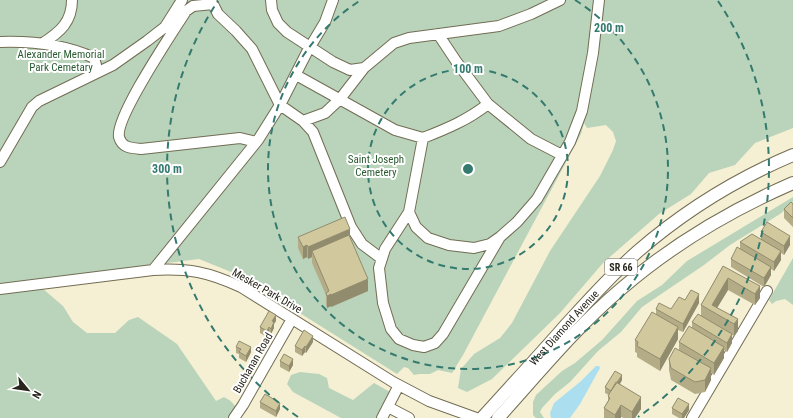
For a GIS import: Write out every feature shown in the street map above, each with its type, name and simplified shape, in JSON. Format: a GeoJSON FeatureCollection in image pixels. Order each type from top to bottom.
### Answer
{"type":"FeatureCollection","features":[{"type":"Feature","properties":{"kind":"main road","name":"West Diamond Avenue"},"geometry":{"type":"LineString","coordinates":[[482,418],[600,288],[637,252],[680,218],[714,196],[738,182],[793,155]]}},
{"type":"Feature","properties":{"kind":"main road","name":"West Diamond Avenue"},"geometry":{"type":"LineString","coordinates":[[498,418],[587,321],[621,289],[651,264],[724,216],[765,195],[793,183]]}},
{"type":"Feature","properties":{"kind":"street"},"geometry":{"type":"LineString","coordinates":[[42,43],[57,34],[66,23],[72,9],[72,0]]}},
{"type":"Feature","properties":{"kind":"street"},"geometry":{"type":"LineString","coordinates":[[0,162],[32,108],[39,101],[113,65],[147,41],[165,27],[182,0]]}},
{"type":"Feature","properties":{"kind":"street"},"geometry":{"type":"LineString","coordinates":[[271,0],[272,10],[278,23],[287,32],[333,62],[350,70],[364,68]]}},
{"type":"Feature","properties":{"kind":"street"},"geometry":{"type":"LineString","coordinates":[[152,270],[256,142],[280,105],[310,47],[325,22],[332,0]]}},
{"type":"Feature","properties":{"kind":"street"},"geometry":{"type":"LineString","coordinates":[[303,121],[325,113],[340,100],[364,68],[394,44],[409,38],[499,26],[531,14],[560,0]]}},
{"type":"Feature","properties":{"kind":"street"},"geometry":{"type":"LineString","coordinates":[[409,212],[416,227],[428,238],[449,245],[474,248],[490,244],[517,222],[537,198],[570,142],[582,111],[593,53],[599,0]]}},
{"type":"Feature","properties":{"kind":"street"},"geometry":{"type":"LineString","coordinates":[[256,142],[240,138],[141,149],[128,148],[122,144],[119,136],[120,127],[135,92],[186,11],[193,6],[213,2],[218,14],[252,49],[280,105],[303,121],[313,132],[351,227],[362,244],[382,259]]}},
{"type":"Feature","properties":{"kind":"street"},"geometry":{"type":"LineString","coordinates":[[438,34],[488,104],[531,139],[562,155]]}},
{"type":"Feature","properties":{"kind":"street"},"geometry":{"type":"LineString","coordinates":[[0,42],[42,43],[81,52],[113,65]]}},
{"type":"Feature","properties":{"kind":"street"},"geometry":{"type":"LineString","coordinates":[[94,58],[96,73]]}},
{"type":"Feature","properties":{"kind":"street"},"geometry":{"type":"LineString","coordinates":[[296,75],[395,130],[423,138],[451,127],[475,114],[488,104]]}},
{"type":"Feature","properties":{"kind":"street"},"geometry":{"type":"LineString","coordinates":[[423,138],[409,212],[385,249],[378,268],[383,303],[391,328],[399,339],[413,345],[424,347],[435,343],[443,334],[500,237]]}},
{"type":"Feature","properties":{"kind":"street","name":"Mesker Park Drive"},"geometry":{"type":"LineString","coordinates":[[0,289],[152,270],[188,270],[216,276],[241,287],[399,385],[429,401],[476,418]]}},
{"type":"Feature","properties":{"kind":"street"},"geometry":{"type":"LineString","coordinates":[[692,418],[767,291]]}},
{"type":"Feature","properties":{"kind":"street","name":"Buchanan Road"},"geometry":{"type":"LineString","coordinates":[[234,418],[292,319]]}},
{"type":"Feature","properties":{"kind":"street"},"geometry":{"type":"LineString","coordinates":[[382,418],[399,385]]}},
{"type":"Feature","properties":{"kind":"street"},"geometry":{"type":"LineString","coordinates":[[388,407],[409,418]]}},
{"type":"Feature","properties":{"kind":"green space","name":"Saint Joseph Cemetery"},"geometry":{"type":"Polygon","coordinates":[[[0,0],[793,0],[793,128],[755,143],[735,165],[709,173],[691,194],[659,214],[603,263],[560,313],[492,379],[467,392],[458,388],[461,369],[474,354],[500,338],[512,323],[550,251],[600,176],[616,141],[613,132],[606,125],[587,128],[584,123],[581,134],[452,373],[438,370],[430,374],[414,375],[408,368],[404,367],[397,374],[241,276],[199,259],[45,278],[36,283],[63,306],[73,322],[87,333],[115,333],[129,320],[138,317],[177,344],[216,401],[224,397],[233,403],[237,411],[238,418],[0,418],[0,0]]]}},
{"type":"Feature","properties":{"kind":"green space"},"geometry":{"type":"Polygon","coordinates":[[[793,197],[793,207],[791,205],[780,214],[730,245],[704,265],[642,307],[621,332],[598,351],[570,382],[555,394],[542,408],[540,412],[544,418],[536,418],[533,415],[533,402],[536,395],[562,371],[575,363],[602,340],[637,301],[662,285],[687,261],[793,197]]]}},
{"type":"Feature","properties":{"kind":"green space"},"geometry":{"type":"Polygon","coordinates":[[[793,258],[793,305],[785,299],[776,301],[772,304],[769,300],[793,258]]]}},
{"type":"Feature","properties":{"kind":"green space"},"geometry":{"type":"Polygon","coordinates":[[[300,372],[319,374],[327,378],[329,388],[353,400],[374,383],[390,392],[376,418],[341,418],[293,392],[287,384],[291,375],[300,372]]]}},
{"type":"Feature","properties":{"kind":"water"},"geometry":{"type":"Polygon","coordinates":[[[596,366],[599,366],[600,368],[580,404],[570,418],[551,418],[550,413],[554,403],[580,382],[596,366]]]}},
{"type":"Feature","properties":{"kind":"building"},"geometry":{"type":"Polygon","coordinates":[[[791,202],[793,204],[793,218],[784,209],[791,202]]]}},
{"type":"Feature","properties":{"kind":"building"},"geometry":{"type":"Polygon","coordinates":[[[345,217],[350,229],[308,247],[307,245],[303,247],[298,237],[345,217]]]}},
{"type":"Feature","properties":{"kind":"building"},"geometry":{"type":"Polygon","coordinates":[[[767,222],[790,236],[784,246],[761,232],[767,222]]]}},
{"type":"Feature","properties":{"kind":"building"},"geometry":{"type":"Polygon","coordinates":[[[752,234],[781,251],[774,262],[740,242],[752,234]]]}},
{"type":"Feature","properties":{"kind":"building"},"geometry":{"type":"Polygon","coordinates":[[[349,235],[368,279],[327,296],[326,293],[329,291],[312,251],[349,235]]]}},
{"type":"Feature","properties":{"kind":"building"},"geometry":{"type":"Polygon","coordinates":[[[737,247],[771,267],[764,278],[731,259],[737,247]]]}},
{"type":"Feature","properties":{"kind":"building"},"geometry":{"type":"Polygon","coordinates":[[[723,266],[760,286],[755,294],[728,278],[712,305],[738,319],[734,324],[701,305],[723,266]]]}},
{"type":"Feature","properties":{"kind":"building"},"geometry":{"type":"Polygon","coordinates":[[[691,290],[699,294],[683,324],[656,309],[659,303],[671,309],[679,297],[685,300],[691,290]]]}},
{"type":"Feature","properties":{"kind":"building"},"geometry":{"type":"Polygon","coordinates":[[[269,311],[276,315],[272,321],[274,322],[271,329],[269,327],[267,331],[260,327],[269,311]]]}},
{"type":"Feature","properties":{"kind":"building"},"geometry":{"type":"Polygon","coordinates":[[[652,312],[678,327],[660,359],[637,346],[638,342],[635,340],[652,312]]]}},
{"type":"Feature","properties":{"kind":"building"},"geometry":{"type":"Polygon","coordinates":[[[698,314],[732,334],[727,343],[692,322],[698,314]]]}},
{"type":"Feature","properties":{"kind":"building"},"geometry":{"type":"Polygon","coordinates":[[[689,326],[724,347],[714,363],[679,342],[689,326]]]}},
{"type":"Feature","properties":{"kind":"building"},"geometry":{"type":"Polygon","coordinates":[[[304,330],[313,336],[306,347],[305,346],[302,350],[295,346],[304,330]]]}},
{"type":"Feature","properties":{"kind":"building"},"geometry":{"type":"Polygon","coordinates":[[[239,341],[251,347],[246,356],[239,352],[241,349],[236,347],[239,341]]]}},
{"type":"Feature","properties":{"kind":"building"},"geometry":{"type":"Polygon","coordinates":[[[675,348],[711,368],[705,380],[695,382],[671,368],[669,359],[675,348]]]}},
{"type":"Feature","properties":{"kind":"building"},"geometry":{"type":"Polygon","coordinates":[[[284,354],[293,359],[289,366],[280,361],[284,354]]]}},
{"type":"Feature","properties":{"kind":"building"},"geometry":{"type":"Polygon","coordinates":[[[615,371],[622,375],[611,391],[605,387],[615,371]]]}},
{"type":"Feature","properties":{"kind":"building"},"geometry":{"type":"Polygon","coordinates":[[[616,382],[641,397],[632,412],[621,405],[615,415],[604,408],[610,398],[608,396],[616,382]]]}},
{"type":"Feature","properties":{"kind":"building"},"geometry":{"type":"Polygon","coordinates":[[[265,394],[280,403],[276,411],[260,402],[265,394]]]}},
{"type":"Feature","properties":{"kind":"building"},"geometry":{"type":"Polygon","coordinates":[[[678,398],[689,404],[682,414],[672,408],[678,398]]]}},
{"type":"Feature","properties":{"kind":"park label","name":"Alexander Memorial Park Cemetary"},"geometry":{"type":"Point","coordinates":[61,60]}}]}
